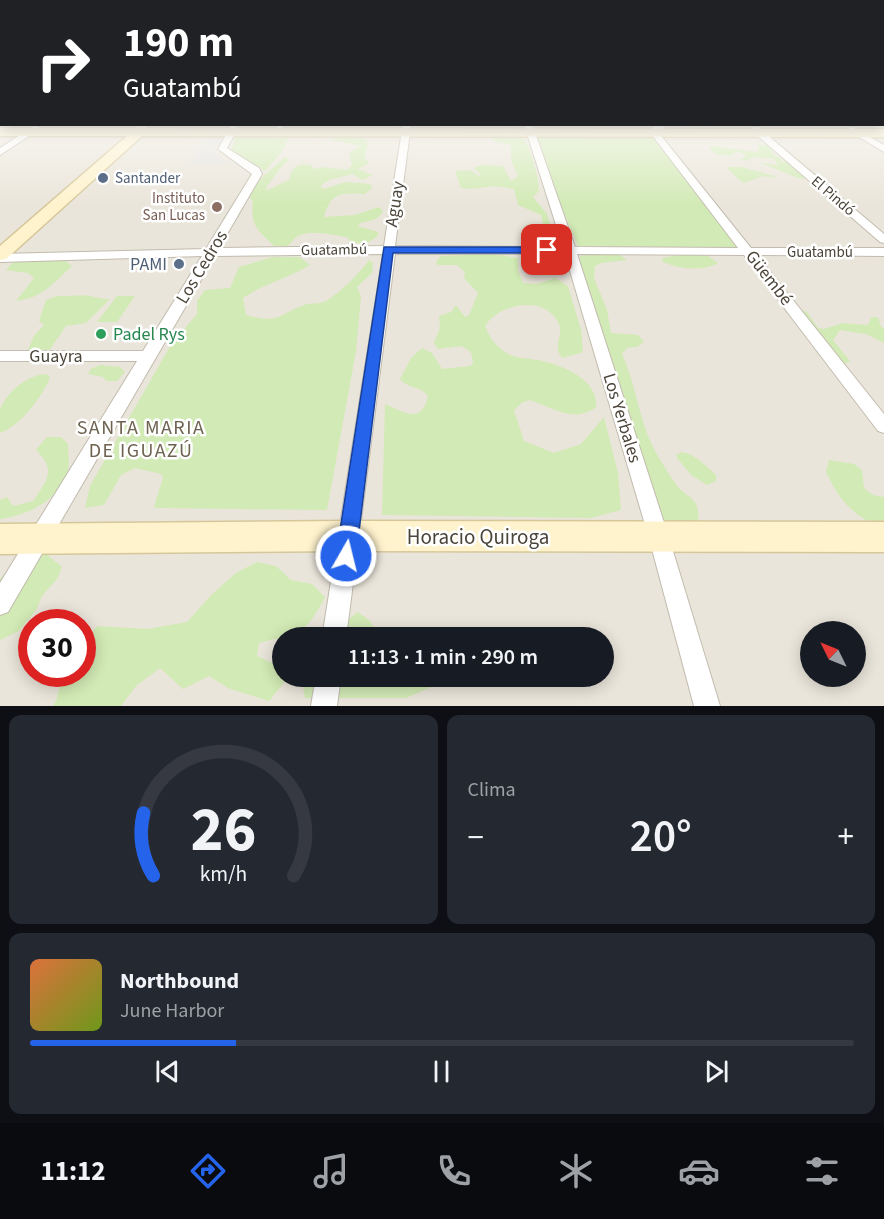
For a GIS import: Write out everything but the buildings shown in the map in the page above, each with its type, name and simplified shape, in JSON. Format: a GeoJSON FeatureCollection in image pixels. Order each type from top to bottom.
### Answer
{"type":"FeatureCollection","features":[{"type":"Feature","properties":{"kind":"main road"},"geometry":{"type":"LineString","coordinates":[[0,257],[128,140]]}},
{"type":"Feature","properties":{"kind":"main road","name":"Horacio Quiroga"},"geometry":{"type":"LineString","coordinates":[[0,539],[349,536],[884,537]]}},
{"type":"Feature","properties":{"kind":"street"},"geometry":{"type":"LineString","coordinates":[[0,152],[19,140]]}},
{"type":"Feature","properties":{"kind":"street","name":"Los Cedros"},"geometry":{"type":"LineString","coordinates":[[0,604],[258,174],[256,170],[222,149],[227,140]]}},
{"type":"Feature","properties":{"kind":"street","name":"Aguay"},"geometry":{"type":"LineString","coordinates":[[336,627],[405,140]]}},
{"type":"Feature","properties":{"kind":"street","name":"Los Yerbales"},"geometry":{"type":"LineString","coordinates":[[533,140],[570,250],[707,706]]}},
{"type":"Feature","properties":{"kind":"street","name":"Güembé"},"geometry":{"type":"LineString","coordinates":[[667,140],[748,252],[884,426]]}},
{"type":"Feature","properties":{"kind":"street","name":"El Pindó"},"geometry":{"type":"LineString","coordinates":[[768,140],[884,240]]}},
{"type":"Feature","properties":{"kind":"street"},"geometry":{"type":"LineString","coordinates":[[869,140],[884,149]]}},
{"type":"Feature","properties":{"kind":"street","name":"Guatambú"},"geometry":{"type":"LineString","coordinates":[[0,257],[388,250],[884,252]]}},
{"type":"Feature","properties":{"kind":"street","name":"Guayra"},"geometry":{"type":"LineString","coordinates":[[0,356],[149,356]]}},
{"type":"Feature","properties":{"kind":"street"},"geometry":{"type":"LineString","coordinates":[[324,706],[327,687]]}},
{"type":"Feature","properties":{"kind":"shaded area"},"geometry":{"type":"Polygon","coordinates":[[[0,140],[884,140],[884,706],[0,706],[0,140]]]}},
{"type":"Feature","properties":{"kind":"shaded area"},"geometry":{"type":"Polygon","coordinates":[[[208,140],[220,140],[214,149],[216,154],[231,164],[188,164],[208,140]]]}},
{"type":"Feature","properties":{"kind":"green space"},"geometry":{"type":"Polygon","coordinates":[[[235,140],[288,140],[282,151],[265,171],[231,150],[235,140]]]}},
{"type":"Feature","properties":{"kind":"green space"},"geometry":{"type":"Polygon","coordinates":[[[333,140],[367,140],[368,145],[364,157],[369,163],[358,169],[373,175],[362,180],[353,174],[329,180],[320,186],[324,189],[346,182],[371,184],[372,188],[365,194],[343,194],[333,198],[324,217],[355,215],[379,207],[383,211],[379,217],[360,223],[358,226],[378,232],[378,236],[366,244],[351,242],[347,237],[309,233],[298,236],[287,246],[274,246],[256,226],[252,209],[253,201],[249,197],[258,181],[285,157],[289,160],[267,186],[266,191],[290,179],[291,172],[299,165],[311,165],[313,169],[321,167],[348,170],[352,164],[349,153],[360,146],[333,140]]]}},
{"type":"Feature","properties":{"kind":"green space"},"geometry":{"type":"Polygon","coordinates":[[[494,140],[524,140],[528,146],[539,185],[539,191],[533,197],[547,214],[552,232],[547,240],[539,239],[544,229],[541,215],[518,205],[514,189],[495,186],[461,188],[455,171],[470,170],[480,177],[481,175],[474,168],[481,165],[503,166],[511,181],[518,176],[511,161],[511,145],[494,140]]]}},
{"type":"Feature","properties":{"kind":"green space"},"geometry":{"type":"Polygon","coordinates":[[[534,140],[660,140],[739,248],[578,246],[534,140]]]}},
{"type":"Feature","properties":{"kind":"green space"},"geometry":{"type":"Polygon","coordinates":[[[758,144],[769,146],[774,155],[783,160],[780,163],[786,161],[819,175],[829,182],[798,178],[758,162],[777,165],[775,159],[753,157],[746,161],[741,159],[745,157],[743,153],[736,152],[731,156],[716,154],[709,148],[713,146],[756,152],[759,150],[758,144]]]}},
{"type":"Feature","properties":{"kind":"green space"},"geometry":{"type":"Polygon","coordinates":[[[728,167],[741,167],[778,178],[763,176],[744,183],[728,170],[728,167]]]}},
{"type":"Feature","properties":{"kind":"green space"},"geometry":{"type":"Polygon","coordinates":[[[615,251],[627,260],[601,263],[595,266],[594,278],[607,310],[611,333],[638,335],[644,342],[637,347],[627,348],[622,354],[648,436],[675,483],[695,502],[698,525],[677,530],[662,520],[579,261],[580,256],[615,251]]]}},
{"type":"Feature","properties":{"kind":"green space"},"geometry":{"type":"Polygon","coordinates":[[[494,254],[518,258],[518,270],[523,283],[537,284],[555,278],[568,286],[581,330],[583,352],[563,358],[558,350],[559,324],[544,308],[534,305],[511,307],[492,318],[485,326],[493,340],[499,348],[513,356],[552,364],[574,373],[583,379],[595,396],[596,407],[579,414],[563,413],[530,400],[523,402],[514,410],[524,441],[554,453],[581,444],[604,417],[618,473],[621,510],[591,518],[382,515],[385,404],[411,414],[421,411],[428,397],[423,391],[400,379],[411,358],[422,348],[432,353],[442,369],[470,366],[473,363],[471,352],[461,346],[438,349],[434,343],[440,328],[439,316],[451,312],[456,305],[465,317],[469,315],[478,293],[464,278],[465,272],[457,265],[438,265],[436,262],[441,256],[494,254]]]}},
{"type":"Feature","properties":{"kind":"green space"},"geometry":{"type":"Polygon","coordinates":[[[684,254],[708,256],[718,263],[705,268],[690,268],[662,261],[663,258],[684,254]]]}},
{"type":"Feature","properties":{"kind":"green space"},"geometry":{"type":"Polygon","coordinates":[[[273,257],[299,257],[310,265],[243,298],[246,315],[266,319],[279,317],[307,304],[324,302],[349,283],[369,260],[373,263],[372,273],[357,287],[361,296],[356,351],[327,510],[156,508],[154,506],[163,478],[161,474],[135,468],[121,475],[104,505],[85,508],[90,486],[172,343],[197,314],[197,301],[205,290],[230,288],[239,267],[273,257]]]}},
{"type":"Feature","properties":{"kind":"green space"},"geometry":{"type":"Polygon","coordinates":[[[33,259],[64,260],[72,266],[41,293],[16,301],[34,278],[28,273],[6,270],[12,263],[33,259]]]}},
{"type":"Feature","properties":{"kind":"green space"},"geometry":{"type":"Polygon","coordinates":[[[85,295],[110,299],[86,323],[66,326],[48,352],[32,356],[28,350],[34,336],[44,325],[39,321],[46,300],[57,296],[85,295]]]}},
{"type":"Feature","properties":{"kind":"green space"},"geometry":{"type":"Polygon","coordinates":[[[117,296],[135,296],[117,322],[97,322],[117,296]]]}},
{"type":"Feature","properties":{"kind":"green space"},"geometry":{"type":"Polygon","coordinates":[[[796,308],[807,312],[818,328],[824,329],[843,323],[868,325],[871,317],[878,317],[881,327],[884,328],[884,343],[866,334],[840,330],[833,340],[850,361],[842,365],[796,324],[791,315],[796,308]]]}},
{"type":"Feature","properties":{"kind":"green space"},"geometry":{"type":"Polygon","coordinates":[[[100,365],[120,367],[125,372],[117,381],[106,381],[103,377],[88,374],[91,369],[100,365]]]}},
{"type":"Feature","properties":{"kind":"green space"},"geometry":{"type":"Polygon","coordinates":[[[47,374],[50,378],[30,410],[15,424],[0,433],[0,409],[3,402],[25,381],[47,374]]]}},
{"type":"Feature","properties":{"kind":"green space"},"geometry":{"type":"Polygon","coordinates":[[[47,437],[61,437],[68,444],[69,469],[64,482],[58,491],[41,505],[0,519],[0,500],[7,497],[13,506],[33,501],[46,481],[48,469],[36,450],[47,437]]]}},
{"type":"Feature","properties":{"kind":"green space"},"geometry":{"type":"Polygon","coordinates":[[[682,452],[692,455],[705,465],[716,475],[716,481],[707,485],[691,475],[677,458],[676,455],[682,452]]]}},
{"type":"Feature","properties":{"kind":"green space"},"geometry":{"type":"Polygon","coordinates":[[[829,460],[854,464],[862,470],[864,488],[873,495],[884,497],[884,524],[874,523],[856,514],[841,498],[826,472],[829,460]]]}},
{"type":"Feature","properties":{"kind":"green space"},"geometry":{"type":"Polygon","coordinates":[[[46,554],[62,567],[57,579],[42,596],[36,609],[18,609],[18,631],[0,640],[0,579],[17,561],[46,554]]]}},
{"type":"Feature","properties":{"kind":"green space"},"geometry":{"type":"Polygon","coordinates":[[[257,562],[276,566],[291,580],[312,584],[325,597],[311,620],[304,627],[272,627],[272,640],[259,643],[257,656],[272,663],[272,687],[281,687],[269,701],[228,688],[209,676],[183,689],[160,668],[136,686],[121,706],[53,706],[60,687],[96,687],[96,628],[98,626],[147,629],[187,622],[211,595],[236,573],[257,562]]]}},
{"type":"Feature","properties":{"kind":"green space"},"geometry":{"type":"Polygon","coordinates":[[[358,612],[374,627],[338,627],[358,612]]]}},
{"type":"Feature","properties":{"kind":"green space"},"geometry":{"type":"Polygon","coordinates":[[[303,687],[431,687],[406,698],[305,698],[303,687]]]}},
{"type":"Feature","properties":{"kind":"place","name":"Santander"},"geometry":{"type":"Point","coordinates":[103,178]}},
{"type":"Feature","properties":{"kind":"place","name":"Instituto San Lucas"},"geometry":{"type":"Point","coordinates":[217,207]}},
{"type":"Feature","properties":{"kind":"place","name":"PAMI"},"geometry":{"type":"Point","coordinates":[179,264]}},
{"type":"Feature","properties":{"kind":"place","name":"Padel Rys"},"geometry":{"type":"Point","coordinates":[101,334]}},
{"type":"Feature","properties":{"kind":"district","name":"SANTA MARIA DE IGUAZÚ"},"geometry":{"type":"Point","coordinates":[141,440]}},
{"type":"Feature","properties":{"kind":"route"},"geometry":{"type":"LineString","coordinates":[[346,556],[388,250],[547,250]]}}]}
